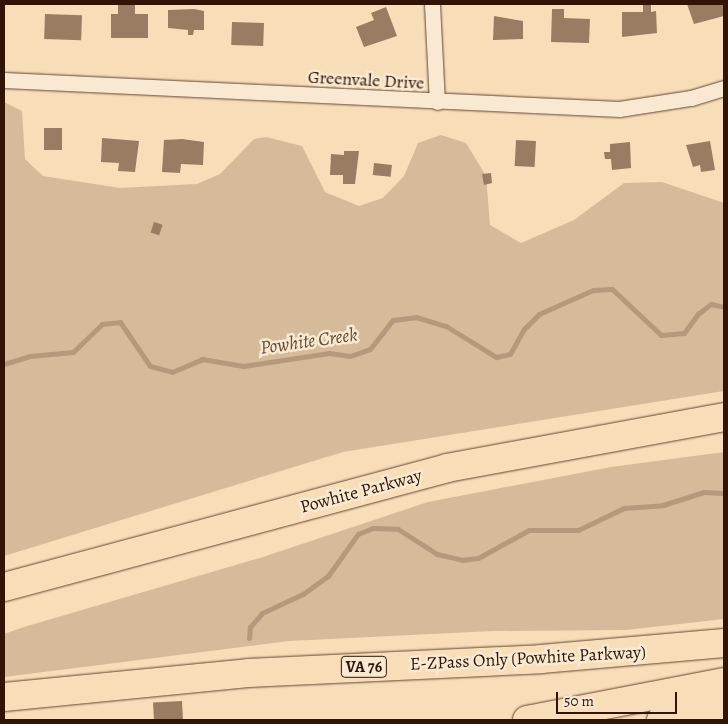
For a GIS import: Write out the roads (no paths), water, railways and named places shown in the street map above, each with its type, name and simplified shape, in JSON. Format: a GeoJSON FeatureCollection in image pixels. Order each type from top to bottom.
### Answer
{"type":"FeatureCollection","features":[{"type":"Feature","properties":{"kind":"highway","name":"Powhite Parkway"},"geometry":{"type":"LineString","coordinates":[[4,588],[447,468],[724,417]]}},
{"type":"Feature","properties":{"kind":"highway","name":"E-ZPass Only (Powhite Parkway)"},"geometry":{"type":"LineString","coordinates":[[4,697],[248,673],[541,659],[724,643]]}},
{"type":"Feature","properties":{"kind":"highway"},"geometry":{"type":"LineString","coordinates":[[528,720],[724,682]]}},
{"type":"Feature","properties":{"kind":"highway"},"geometry":{"type":"LineString","coordinates":[[661,720],[724,706]]}},
{"type":"Feature","properties":{"kind":"street"},"geometry":{"type":"LineString","coordinates":[[432,4],[437,102]]}},
{"type":"Feature","properties":{"kind":"street","name":"Greenvale Drive"},"geometry":{"type":"LineString","coordinates":[[4,80],[437,102],[618,109],[691,98],[724,88]]}},
{"type":"Feature","properties":{"kind":"waterway","name":"Powhite Creek"},"geometry":{"type":"LineString","coordinates":[[4,364],[30,356],[73,352],[102,324],[120,322],[150,366],[172,372],[202,359],[243,366],[329,353],[350,356],[370,349],[393,320],[416,317],[446,326],[496,357],[510,354],[524,329],[539,314],[593,290],[612,289],[661,335],[684,333],[698,314],[711,304],[724,307]]}},
{"type":"Feature","properties":{"kind":"waterway"},"geometry":{"type":"LineString","coordinates":[[249,638],[250,627],[262,613],[303,594],[328,576],[358,534],[373,528],[398,529],[437,554],[462,560],[478,558],[529,530],[578,530],[624,508],[663,505],[704,492],[724,493]]}}]}
